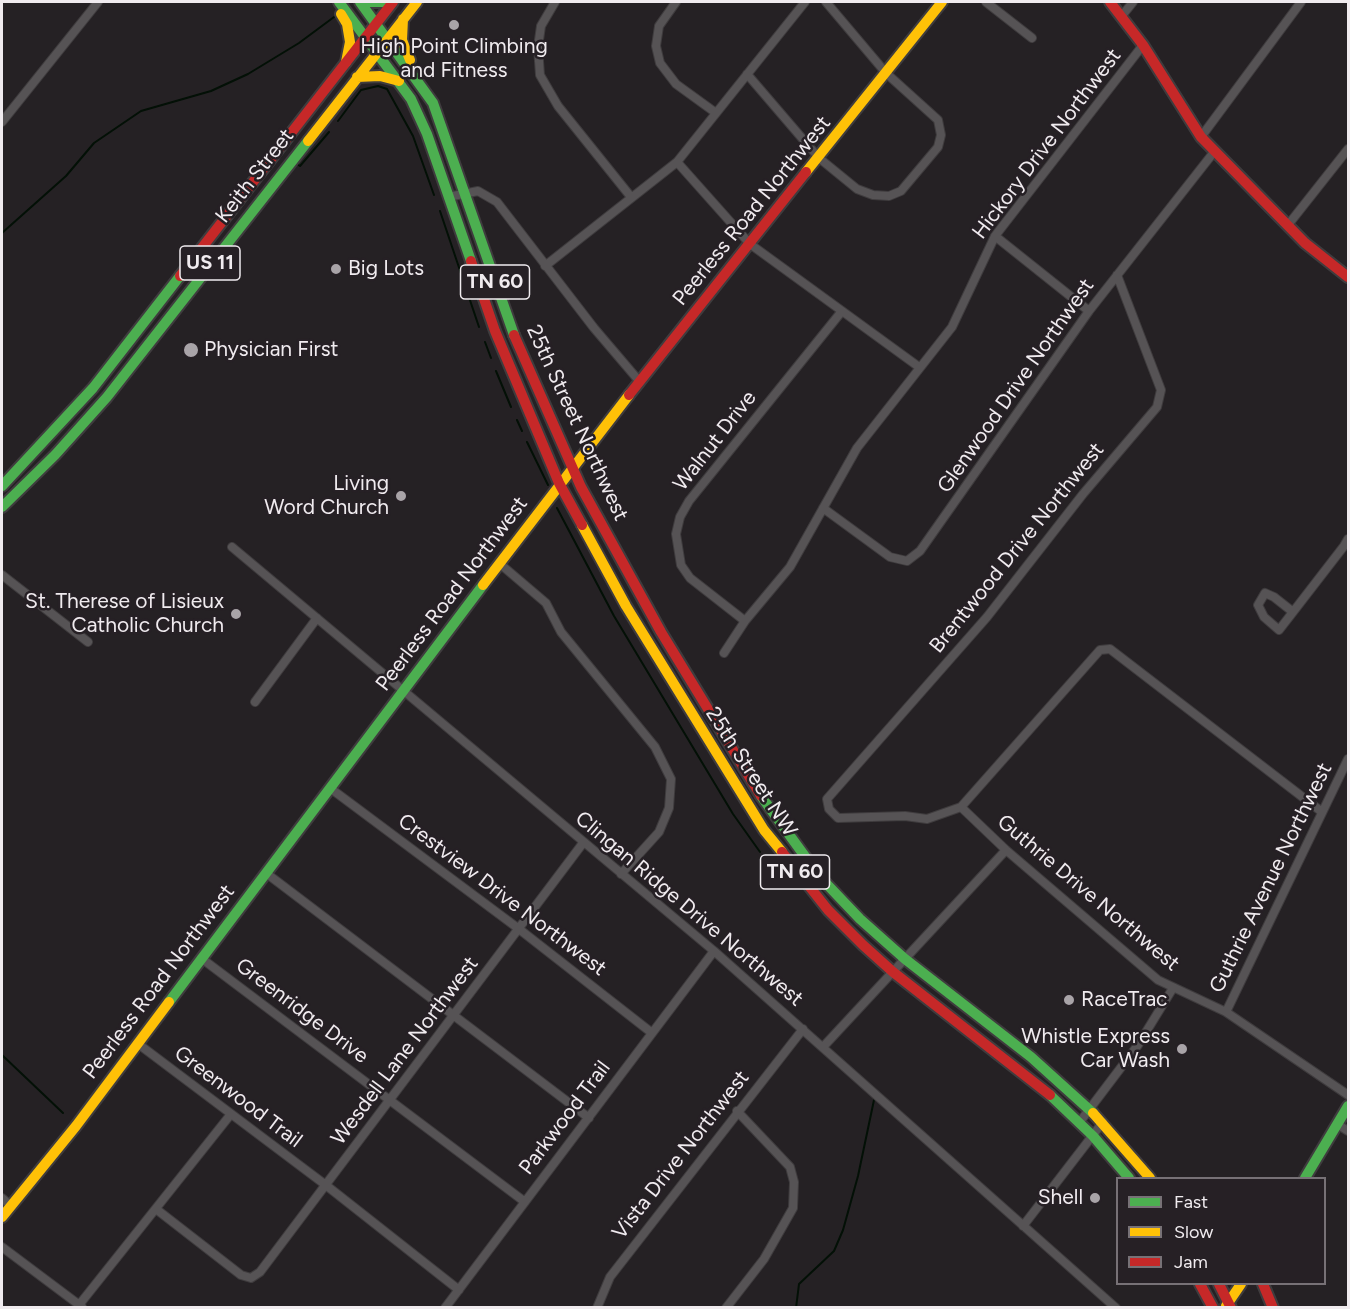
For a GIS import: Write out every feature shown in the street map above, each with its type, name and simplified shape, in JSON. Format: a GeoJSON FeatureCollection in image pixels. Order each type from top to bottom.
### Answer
{"type":"FeatureCollection","features":[{"type":"Feature","properties":{"kind":"main road"},"geometry":{"type":"LineString","coordinates":[[333,2],[349,32],[350,42],[346,62]]}},
{"type":"Feature","properties":{"kind":"main road","name":"25th Street Northwest"},"geometry":{"type":"LineString","coordinates":[[339,2],[399,81],[427,134],[495,331],[560,483]]}},
{"type":"Feature","properties":{"kind":"main road","name":"25th Street Northwest"},"geometry":{"type":"LineString","coordinates":[[360,2],[411,69],[433,103],[519,348],[572,467],[626,569]]}},
{"type":"Feature","properties":{"kind":"main road"},"geometry":{"type":"LineString","coordinates":[[366,2],[375,4],[386,2]]}},
{"type":"Feature","properties":{"kind":"main road","name":"Keith Street"},"geometry":{"type":"LineString","coordinates":[[2,486],[93,388],[393,2]]}},
{"type":"Feature","properties":{"kind":"main road","name":"Keith Street"},"geometry":{"type":"LineString","coordinates":[[2,507],[37,474],[106,397],[417,2]]}},
{"type":"Feature","properties":{"kind":"main road","name":"Peerless Road Northwest"},"geometry":{"type":"LineString","coordinates":[[2,1217],[6,1202],[76,1126],[572,467],[942,2]]}},
{"type":"Feature","properties":{"kind":"main road"},"geometry":{"type":"LineString","coordinates":[[1110,2],[1143,45],[1201,137],[1214,152],[1305,243],[1348,276]]}},
{"type":"Feature","properties":{"kind":"main road"},"geometry":{"type":"LineString","coordinates":[[403,19],[402,40],[411,69]]}},
{"type":"Feature","properties":{"kind":"main road"},"geometry":{"type":"LineString","coordinates":[[357,78],[380,76],[399,81]]}},
{"type":"Feature","properties":{"kind":"main road"},"geometry":{"type":"LineString","coordinates":[[130,366],[127,358],[129,349],[159,302]]}},
{"type":"Feature","properties":{"kind":"main road"},"geometry":{"type":"LineString","coordinates":[[66,418],[78,413],[91,398],[106,397]]}},
{"type":"Feature","properties":{"kind":"main road"},"geometry":{"type":"LineString","coordinates":[[30,457],[38,458],[65,443]]}},
{"type":"Feature","properties":{"kind":"main road"},"geometry":{"type":"LineString","coordinates":[[18,470],[29,469],[37,474]]}},
{"type":"Feature","properties":{"kind":"main road","name":"25th Street NW"},"geometry":{"type":"LineString","coordinates":[[560,483],[631,615],[764,830],[828,910],[893,972],[1053,1097],[1093,1136],[1127,1177]]}},
{"type":"Feature","properties":{"kind":"main road","name":"25th Street NW"},"geometry":{"type":"LineString","coordinates":[[626,569],[751,782],[820,877],[860,919],[905,960],[1031,1057],[1089,1108],[1148,1177]]}},
{"type":"Feature","properties":{"kind":"main road"},"geometry":{"type":"LineString","coordinates":[[1306,1177],[1348,1106]]}},
{"type":"Feature","properties":{"kind":"main road"},"geometry":{"type":"LineString","coordinates":[[1201,1285],[1213,1308]]}},
{"type":"Feature","properties":{"kind":"main road"},"geometry":{"type":"LineString","coordinates":[[1219,1285],[1229,1306]]}},
{"type":"Feature","properties":{"kind":"main road"},"geometry":{"type":"LineString","coordinates":[[1229,1306],[1240,1285]]}},
{"type":"Feature","properties":{"kind":"main road"},"geometry":{"type":"LineString","coordinates":[[1263,1285],[1274,1308]]}},
{"type":"Feature","properties":{"kind":"street"},"geometry":{"type":"LineString","coordinates":[[2,122],[98,2]]}},
{"type":"Feature","properties":{"kind":"street"},"geometry":{"type":"LineString","coordinates":[[555,2],[541,26],[538,47],[540,75],[558,106],[631,197]]}},
{"type":"Feature","properties":{"kind":"street"},"geometry":{"type":"LineString","coordinates":[[676,2],[659,26],[656,46],[660,63],[676,84],[716,113]]}},
{"type":"Feature","properties":{"kind":"street"},"geometry":{"type":"LineString","coordinates":[[545,266],[677,162],[805,2]]}},
{"type":"Feature","properties":{"kind":"street"},"geometry":{"type":"LineString","coordinates":[[747,74],[819,158],[857,189],[873,195],[889,196],[900,191],[932,157],[941,135],[938,120],[885,73],[826,2]]}},
{"type":"Feature","properties":{"kind":"street"},"geometry":{"type":"LineString","coordinates":[[986,2],[1032,38]]}},
{"type":"Feature","properties":{"kind":"street","name":"Hickory Drive Northwest"},"geometry":{"type":"LineString","coordinates":[[1121,17],[1133,2]]}},
{"type":"Feature","properties":{"kind":"street"},"geometry":{"type":"LineString","coordinates":[[1201,137],[1301,2]]}},
{"type":"Feature","properties":{"kind":"street","name":"Hickory Drive Northwest"},"geometry":{"type":"LineString","coordinates":[[724,653],[745,621],[790,567],[857,448],[952,327],[995,236],[1143,45]]}},
{"type":"Feature","properties":{"kind":"street"},"geometry":{"type":"LineString","coordinates":[[1288,225],[1348,149]]}},
{"type":"Feature","properties":{"kind":"street","name":"Glenwood Drive Northwest"},"geometry":{"type":"LineString","coordinates":[[824,508],[890,557],[907,561],[920,551],[1089,311],[1214,152]]}},
{"type":"Feature","properties":{"kind":"street"},"geometry":{"type":"LineString","coordinates":[[677,162],[750,244],[919,367]]}},
{"type":"Feature","properties":{"kind":"street"},"geometry":{"type":"LineString","coordinates":[[448,197],[478,191],[497,202],[545,266],[640,382]]}},
{"type":"Feature","properties":{"kind":"street"},"geometry":{"type":"LineString","coordinates":[[995,236],[1089,311]]}},
{"type":"Feature","properties":{"kind":"street","name":"Brentwood Drive Northwest"},"geometry":{"type":"LineString","coordinates":[[961,807],[927,819],[905,816],[838,818],[829,810],[827,800],[987,617],[1083,494],[1157,407],[1161,390],[1117,275]]}},
{"type":"Feature","properties":{"kind":"street","name":"Walnut Drive"},"geometry":{"type":"LineString","coordinates":[[745,621],[690,578],[681,565],[676,541],[680,517],[689,501],[842,311]]}},
{"type":"Feature","properties":{"kind":"street"},"geometry":{"type":"LineString","coordinates":[[66,418],[79,428]]}},
{"type":"Feature","properties":{"kind":"street"},"geometry":{"type":"LineString","coordinates":[[1293,612],[1265,593],[1258,605],[1264,617],[1279,630],[1293,612],[1348,539]]}},
{"type":"Feature","properties":{"kind":"street","name":"Clingan Ridge Drive Northwest"},"geometry":{"type":"LineString","coordinates":[[232,547],[714,951],[1116,1308]]}},
{"type":"Feature","properties":{"kind":"street"},"geometry":{"type":"LineString","coordinates":[[499,563],[546,603],[561,632],[655,747],[671,779],[669,808],[659,832],[621,874]]}},
{"type":"Feature","properties":{"kind":"street"},"geometry":{"type":"LineString","coordinates":[[2,575],[88,642]]}},
{"type":"Feature","properties":{"kind":"street"},"geometry":{"type":"LineString","coordinates":[[255,702],[317,618]]}},
{"type":"Feature","properties":{"kind":"street"},"geometry":{"type":"LineString","coordinates":[[961,807],[1100,650],[1110,649],[1322,812]]}},
{"type":"Feature","properties":{"kind":"street","name":"Guthrie Avenue Northwest"},"geometry":{"type":"LineString","coordinates":[[1226,1012],[1348,759]]}},
{"type":"Feature","properties":{"kind":"street","name":"Crestview Drive Northwest"},"geometry":{"type":"LineString","coordinates":[[330,788],[519,929],[652,1033]]}},
{"type":"Feature","properties":{"kind":"street","name":"Guthrie Drive Northwest"},"geometry":{"type":"LineString","coordinates":[[961,807],[1006,850],[1158,980],[1226,1012],[1348,1095]]}},
{"type":"Feature","properties":{"kind":"street","name":"Wesdell Lane Northwest"},"geometry":{"type":"LineString","coordinates":[[156,1209],[241,1275],[251,1278],[260,1272],[583,843]]}},
{"type":"Feature","properties":{"kind":"street"},"geometry":{"type":"LineString","coordinates":[[823,1047],[1006,850]]}},
{"type":"Feature","properties":{"kind":"street"},"geometry":{"type":"LineString","coordinates":[[266,873],[589,1118]]}},
{"type":"Feature","properties":{"kind":"street","name":"Parkwood Trail"},"geometry":{"type":"LineString","coordinates":[[446,1308],[714,951]]}},
{"type":"Feature","properties":{"kind":"street","name":"Greenridge Drive"},"geometry":{"type":"LineString","coordinates":[[201,958],[525,1202]]}},
{"type":"Feature","properties":{"kind":"street"},"geometry":{"type":"LineString","coordinates":[[1079,1123],[1138,1044],[1173,988]]}},
{"type":"Feature","properties":{"kind":"street","name":"Vista Drive Northwest"},"geometry":{"type":"LineString","coordinates":[[597,1308],[610,1277],[803,1029]]}},
{"type":"Feature","properties":{"kind":"street","name":"Greenwood Trail"},"geometry":{"type":"LineString","coordinates":[[137,1043],[327,1186],[459,1290]]}},
{"type":"Feature","properties":{"kind":"street"},"geometry":{"type":"LineString","coordinates":[[726,1308],[764,1259],[793,1208],[794,1182],[790,1167],[737,1111]]}},
{"type":"Feature","properties":{"kind":"street"},"geometry":{"type":"LineString","coordinates":[[2,1247],[81,1306],[231,1114]]}},
{"type":"Feature","properties":{"kind":"street"},"geometry":{"type":"LineString","coordinates":[[1023,1226],[1103,1122]]}},
{"type":"Feature","properties":{"kind":"street"},"geometry":{"type":"LineString","coordinates":[[1337,1124],[1348,1131]]}},
{"type":"Feature","properties":{"kind":"waterway"},"geometry":{"type":"LineString","coordinates":[[2,233],[66,176],[94,143],[141,111],[211,91],[248,74],[299,43],[334,17]]}},
{"type":"Feature","properties":{"kind":"waterway"},"geometry":{"type":"LineString","coordinates":[[338,121],[361,90],[378,86],[387,89],[413,136],[434,195]]}},
{"type":"Feature","properties":{"kind":"waterway"},"geometry":{"type":"LineString","coordinates":[[297,164],[300,166],[329,132]]}},
{"type":"Feature","properties":{"kind":"waterway"},"geometry":{"type":"LineString","coordinates":[[440,211],[479,327]]}},
{"type":"Feature","properties":{"kind":"waterway"},"geometry":{"type":"LineString","coordinates":[[485,342],[491,358]]}},
{"type":"Feature","properties":{"kind":"waterway"},"geometry":{"type":"LineString","coordinates":[[496,371],[511,407]]}},
{"type":"Feature","properties":{"kind":"waterway"},"geometry":{"type":"LineString","coordinates":[[517,420],[522,431]]}},
{"type":"Feature","properties":{"kind":"waterway"},"geometry":{"type":"LineString","coordinates":[[527,442],[548,485]]}},
{"type":"Feature","properties":{"kind":"waterway"},"geometry":{"type":"LineString","coordinates":[[557,508],[614,616],[733,814],[760,852]]}},
{"type":"Feature","properties":{"kind":"waterway"},"geometry":{"type":"LineString","coordinates":[[2,1055],[63,1113]]}},
{"type":"Feature","properties":{"kind":"waterway"},"geometry":{"type":"LineString","coordinates":[[796,1308],[799,1284],[834,1251],[843,1230],[858,1176],[874,1100]]}},
{"type":"Feature","properties":{"kind":"traffic: fast"},"geometry":{"type":"LineString","coordinates":[[339,2],[411,99],[427,134],[471,261]]}},
{"type":"Feature","properties":{"kind":"traffic: fast"},"geometry":{"type":"LineString","coordinates":[[360,2],[433,103],[514,335]]}},
{"type":"Feature","properties":{"kind":"traffic: fast"},"geometry":{"type":"LineString","coordinates":[[366,2],[386,2]]}},
{"type":"Feature","properties":{"kind":"traffic: fast"},"geometry":{"type":"LineString","coordinates":[[2,507],[55,455],[107,397],[308,141]]}},
{"type":"Feature","properties":{"kind":"traffic: fast"},"geometry":{"type":"LineString","coordinates":[[2,486],[93,388],[180,276]]}},
{"type":"Feature","properties":{"kind":"traffic: fast"},"geometry":{"type":"LineString","coordinates":[[169,1002],[483,585]]}},
{"type":"Feature","properties":{"kind":"traffic: fast"},"geometry":{"type":"LineString","coordinates":[[761,796],[820,877],[860,919],[905,959],[1031,1057],[1093,1113]]}},
{"type":"Feature","properties":{"kind":"traffic: fast"},"geometry":{"type":"LineString","coordinates":[[1050,1095],[1093,1136],[1128,1177]]}},
{"type":"Feature","properties":{"kind":"traffic: fast"},"geometry":{"type":"LineString","coordinates":[[1306,1177],[1348,1106]]}},
{"type":"Feature","properties":{"kind":"traffic: slow"},"geometry":{"type":"LineString","coordinates":[[308,141],[417,2]]}},
{"type":"Feature","properties":{"kind":"traffic: slow"},"geometry":{"type":"LineString","coordinates":[[806,172],[942,2]]}},
{"type":"Feature","properties":{"kind":"traffic: slow"},"geometry":{"type":"LineString","coordinates":[[341,14],[347,24],[350,42],[346,62]]}},
{"type":"Feature","properties":{"kind":"traffic: slow"},"geometry":{"type":"LineString","coordinates":[[403,19],[402,40],[410,60]]}},
{"type":"Feature","properties":{"kind":"traffic: slow"},"geometry":{"type":"LineString","coordinates":[[357,77],[380,76],[399,81]]}},
{"type":"Feature","properties":{"kind":"traffic: slow"},"geometry":{"type":"LineString","coordinates":[[483,585],[629,395]]}},
{"type":"Feature","properties":{"kind":"traffic: slow"},"geometry":{"type":"LineString","coordinates":[[582,525],[626,606],[764,830],[782,852]]}},
{"type":"Feature","properties":{"kind":"traffic: slow"},"geometry":{"type":"LineString","coordinates":[[2,1217],[76,1126],[169,1002]]}},
{"type":"Feature","properties":{"kind":"traffic: slow"},"geometry":{"type":"LineString","coordinates":[[1093,1113],[1149,1177]]}},
{"type":"Feature","properties":{"kind":"traffic: slow"},"geometry":{"type":"LineString","coordinates":[[1226,1306],[1240,1285]]}},
{"type":"Feature","properties":{"kind":"traffic: jam"},"geometry":{"type":"LineString","coordinates":[[180,276],[393,2]]}},
{"type":"Feature","properties":{"kind":"traffic: jam"},"geometry":{"type":"LineString","coordinates":[[1110,2],[1143,45],[1201,137],[1305,243],[1348,277]]}},
{"type":"Feature","properties":{"kind":"traffic: jam"},"geometry":{"type":"LineString","coordinates":[[629,395],[806,172]]}},
{"type":"Feature","properties":{"kind":"traffic: jam"},"geometry":{"type":"LineString","coordinates":[[471,261],[495,331],[559,483],[582,525]]}},
{"type":"Feature","properties":{"kind":"traffic: jam"},"geometry":{"type":"LineString","coordinates":[[514,335],[581,487],[661,632],[761,796]]}},
{"type":"Feature","properties":{"kind":"traffic: jam"},"geometry":{"type":"LineString","coordinates":[[782,852],[828,910],[863,945],[893,972],[1050,1095]]}},
{"type":"Feature","properties":{"kind":"traffic: jam"},"geometry":{"type":"LineString","coordinates":[[1201,1285],[1213,1308]]}},
{"type":"Feature","properties":{"kind":"traffic: jam"},"geometry":{"type":"LineString","coordinates":[[1220,1285],[1231,1308]]}},
{"type":"Feature","properties":{"kind":"traffic: jam"},"geometry":{"type":"LineString","coordinates":[[1263,1285],[1273,1308]]}},
{"type":"Feature","properties":{"kind":"place","name":"High Point Climbing and Fitness"},"geometry":{"type":"Point","coordinates":[454,25]}},
{"type":"Feature","properties":{"kind":"place","name":"Big Lots"},"geometry":{"type":"Point","coordinates":[336,269]}},
{"type":"Feature","properties":{"kind":"place","name":"Physician First"},"geometry":{"type":"Point","coordinates":[191,350]}},
{"type":"Feature","properties":{"kind":"place","name":"Living Word Church"},"geometry":{"type":"Point","coordinates":[401,496]}},
{"type":"Feature","properties":{"kind":"place","name":"St. Therese of Lisieux Catholic Church"},"geometry":{"type":"Point","coordinates":[236,614]}},
{"type":"Feature","properties":{"kind":"place","name":"RaceTrac"},"geometry":{"type":"Point","coordinates":[1069,1000]}},
{"type":"Feature","properties":{"kind":"place","name":"Whistle Express Car Wash"},"geometry":{"type":"Point","coordinates":[1182,1049]}},
{"type":"Feature","properties":{"kind":"place","name":"Shell"},"geometry":{"type":"Point","coordinates":[1095,1198]}}]}
